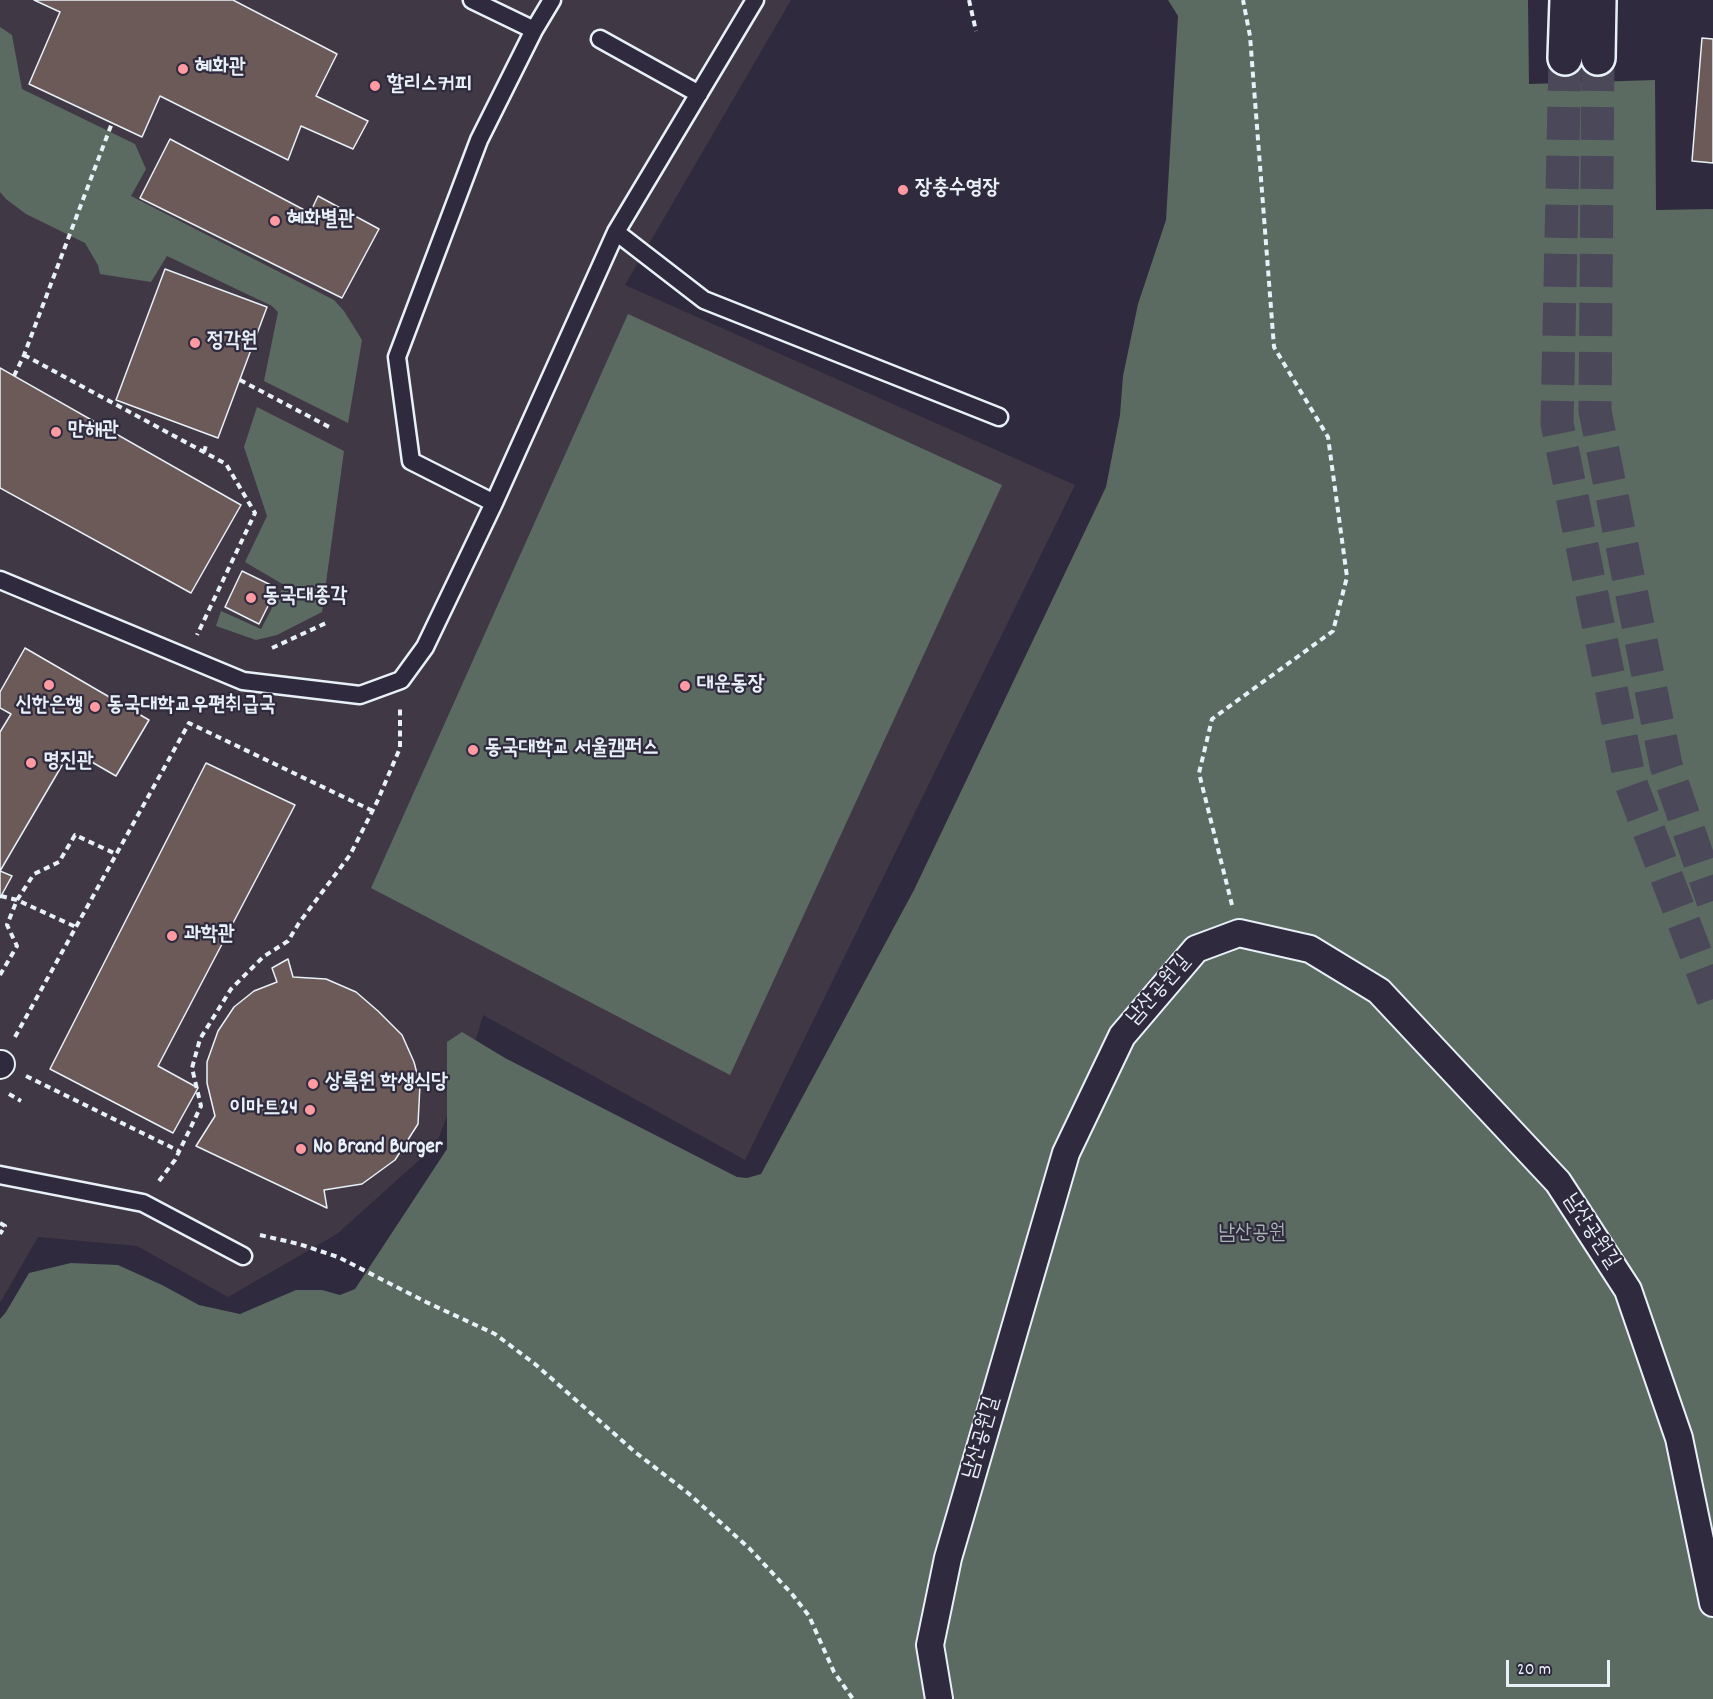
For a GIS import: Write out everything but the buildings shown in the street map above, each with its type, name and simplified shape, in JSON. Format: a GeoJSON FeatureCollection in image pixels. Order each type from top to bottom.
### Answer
{"type":"FeatureCollection","features":[{"type":"Feature","properties":{"kind":"main road"},"geometry":{"type":"LineString","coordinates":[[1565,58],[1567,0]]}},
{"type":"Feature","properties":{"kind":"main road"},"geometry":{"type":"LineString","coordinates":[[1598,58],[1599,0]]}},
{"type":"Feature","properties":{"kind":"street","name":"남산공원길"},"geometry":{"type":"LineString","coordinates":[[939,1699],[930,1645],[948,1558],[1066,1153],[1122,1035],[1196,949],[1239,933],[1310,949],[1379,991],[1558,1182],[1628,1290],[1679,1438],[1713,1603]]}},
{"type":"Feature","properties":{"kind":"lane"},"geometry":{"type":"LineString","coordinates":[[472,0],[534,30]]}},
{"type":"Feature","properties":{"kind":"lane"},"geometry":{"type":"LineString","coordinates":[[494,503],[411,462],[397,357],[479,140],[534,30],[552,0]]}},
{"type":"Feature","properties":{"kind":"lane"},"geometry":{"type":"LineString","coordinates":[[0,580],[243,681],[360,694],[400,680],[425,647],[494,503],[616,232],[755,0]]}},
{"type":"Feature","properties":{"kind":"lane"},"geometry":{"type":"LineString","coordinates":[[600,39],[699,94]]}},
{"type":"Feature","properties":{"kind":"lane"},"geometry":{"type":"LineString","coordinates":[[616,232],[704,300],[999,417]]}},
{"type":"Feature","properties":{"kind":"lane"},"geometry":{"type":"LineString","coordinates":[[0,1175],[143,1203],[243,1256]]}},
{"type":"Feature","properties":{"kind":"path"},"geometry":{"type":"LineString","coordinates":[[969,0],[976,31]]}},
{"type":"Feature","properties":{"kind":"path"},"geometry":{"type":"LineString","coordinates":[[1239,933],[1199,773],[1212,719],[1333,630],[1347,577],[1328,437],[1274,347],[1250,36],[1243,0]]}},
{"type":"Feature","properties":{"kind":"path"},"geometry":{"type":"LineString","coordinates":[[14,376],[112,123]]}},
{"type":"Feature","properties":{"kind":"path"},"geometry":{"type":"LineString","coordinates":[[24,355],[226,464],[255,513],[187,657]]}},
{"type":"Feature","properties":{"kind":"path"},"geometry":{"type":"LineString","coordinates":[[240,380],[331,428]]}},
{"type":"Feature","properties":{"kind":"path"},"geometry":{"type":"LineString","coordinates":[[204,452],[207,442]]}},
{"type":"Feature","properties":{"kind":"path"},"geometry":{"type":"LineString","coordinates":[[272,648],[326,622]]}},
{"type":"Feature","properties":{"kind":"path"},"geometry":{"type":"LineString","coordinates":[[143,1203],[175,1160],[201,1106],[192,1068],[201,1039],[231,989],[263,957],[288,941],[350,855],[373,811],[400,748],[400,680]]}},
{"type":"Feature","properties":{"kind":"path"},"geometry":{"type":"LineString","coordinates":[[179,1151],[0,1065],[189,723],[373,811]]}},
{"type":"Feature","properties":{"kind":"path"},"geometry":{"type":"LineString","coordinates":[[0,975],[17,946],[7,925],[17,900],[34,874],[59,862],[75,835],[116,854]]}},
{"type":"Feature","properties":{"kind":"path"},"geometry":{"type":"LineString","coordinates":[[1,896],[17,900],[76,927]]}},
{"type":"Feature","properties":{"kind":"path"},"geometry":{"type":"LineString","coordinates":[[0,1223],[5,1226],[0,1234]]}},
{"type":"Feature","properties":{"kind":"path"},"geometry":{"type":"LineString","coordinates":[[254,1233],[338,1257],[495,1334],[519,1352],[635,1452],[688,1493],[750,1548],[809,1616],[834,1672],[853,1699]]}},
{"type":"Feature","properties":{"kind":"shaded area","name":"동국대학교 서울캠퍼스"},"geometry":{"type":"Polygon","coordinates":[[[0,0],[791,0],[625,285],[1075,485],[745,1160],[483,1015],[436,1145],[337,1234],[228,1297],[137,1246],[38,1237],[0,1303],[0,0]]]}},
{"type":"Feature","properties":{"kind":"green space","name":"남산공원"},"geometry":{"type":"Polygon","coordinates":[[[1168,0],[1528,0],[1529,84],[1655,80],[1656,210],[1713,209],[1713,1699],[0,1699],[0,1319],[29,1273],[71,1263],[118,1265],[199,1305],[240,1314],[296,1290],[322,1290],[340,1295],[355,1289],[447,1149],[447,1042],[462,1032],[505,1058],[737,1177],[747,1178],[761,1174],[914,890],[1106,487],[1120,415],[1123,376],[1138,304],[1166,220],[1178,16],[1168,0]]]}},
{"type":"Feature","properties":{"kind":"green space"},"geometry":{"type":"Polygon","coordinates":[[[0,27],[12,35],[22,89],[135,144],[146,169],[131,196],[334,300],[344,311],[362,340],[348,423],[264,381],[278,312],[272,306],[167,256],[151,282],[100,274],[98,265],[85,243],[26,214],[6,199],[0,192],[0,27]]]}},
{"type":"Feature","properties":{"kind":"green space","name":"대운동장"},"geometry":{"type":"Polygon","coordinates":[[[628,314],[1002,485],[730,1075],[371,888],[628,314]]]}},
{"type":"Feature","properties":{"kind":"green space"},"geometry":{"type":"Polygon","coordinates":[[[257,407],[344,451],[322,612],[277,635],[256,640],[216,626],[221,611],[261,629],[284,585],[245,562],[267,516],[244,447],[257,407]]]}},
{"type":"Feature","properties":{"kind":"tunnel"},"geometry":{"type":"LineString","coordinates":[[1565,58],[1557,423],[1630,781],[1713,999]]}},
{"type":"Feature","properties":{"kind":"tunnel"},"geometry":{"type":"LineString","coordinates":[[1598,58],[1595,411],[1666,765],[1713,901]]}},
{"type":"Feature","properties":{"kind":"place","name":"혜화관"},"geometry":{"type":"Point","coordinates":[183,69]}},
{"type":"Feature","properties":{"kind":"place","name":"할리스커피"},"geometry":{"type":"Point","coordinates":[375,86]}},
{"type":"Feature","properties":{"kind":"place","name":"장충수영장"},"geometry":{"type":"Point","coordinates":[903,190]}},
{"type":"Feature","properties":{"kind":"place","name":"혜화별관"},"geometry":{"type":"Point","coordinates":[275,221]}},
{"type":"Feature","properties":{"kind":"place","name":"정각원"},"geometry":{"type":"Point","coordinates":[195,343]}},
{"type":"Feature","properties":{"kind":"place","name":"만해관"},"geometry":{"type":"Point","coordinates":[56,432]}},
{"type":"Feature","properties":{"kind":"place","name":"동국대종각"},"geometry":{"type":"Point","coordinates":[251,598]}},
{"type":"Feature","properties":{"kind":"place","name":"신한은행"},"geometry":{"type":"Point","coordinates":[49,685]}},
{"type":"Feature","properties":{"kind":"place","name":"대운동장"},"geometry":{"type":"Point","coordinates":[685,686]}},
{"type":"Feature","properties":{"kind":"place","name":"동국대학교우편취급국"},"geometry":{"type":"Point","coordinates":[95,707]}},
{"type":"Feature","properties":{"kind":"place","name":"동국대학교 서울캠퍼스"},"geometry":{"type":"Point","coordinates":[473,750]}},
{"type":"Feature","properties":{"kind":"place","name":"명진관"},"geometry":{"type":"Point","coordinates":[31,763]}},
{"type":"Feature","properties":{"kind":"place","name":"과학관"},"geometry":{"type":"Point","coordinates":[172,936]}},
{"type":"Feature","properties":{"kind":"place","name":"상록원 학생식당"},"geometry":{"type":"Point","coordinates":[313,1084]}},
{"type":"Feature","properties":{"kind":"place","name":"이마트24"},"geometry":{"type":"Point","coordinates":[310,1110]}},
{"type":"Feature","properties":{"kind":"place","name":"No Brand Burger"},"geometry":{"type":"Point","coordinates":[301,1149]}}]}
